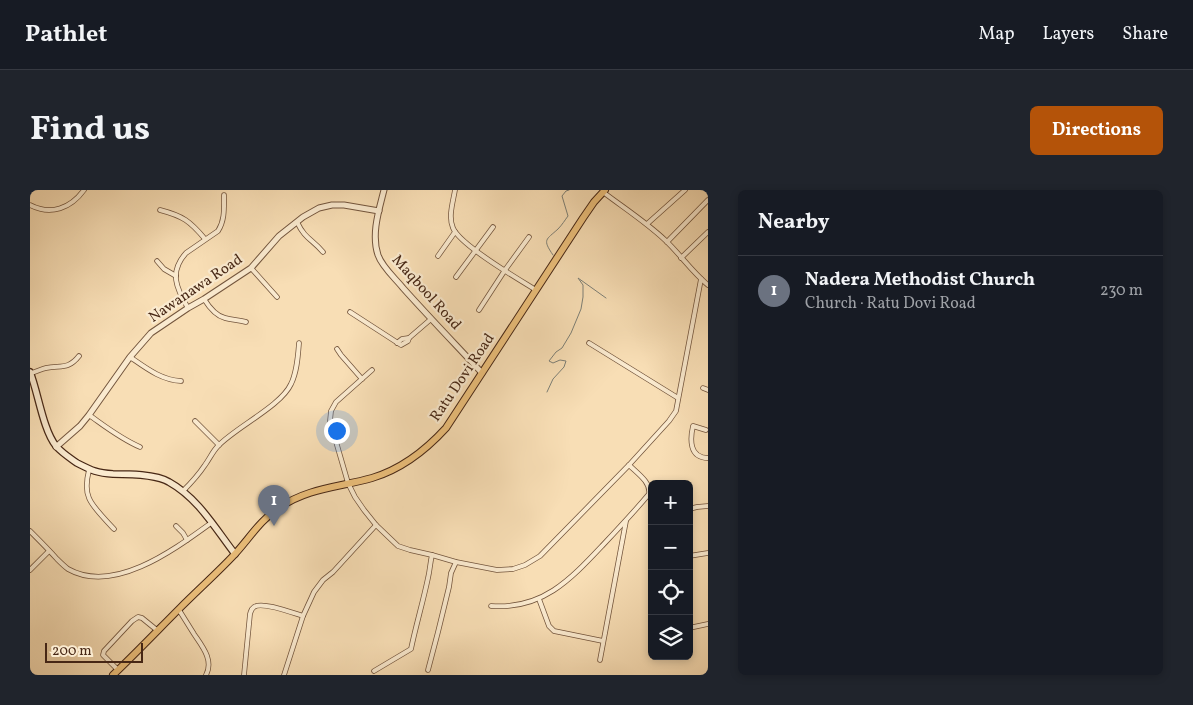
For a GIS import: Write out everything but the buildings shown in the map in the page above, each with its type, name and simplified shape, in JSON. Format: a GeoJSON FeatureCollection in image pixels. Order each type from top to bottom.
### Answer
{"type":"FeatureCollection","features":[{"type":"Feature","properties":{"kind":"main road","name":"Ratu Dovi Road"},"geometry":{"type":"LineString","coordinates":[[116,673],[235,554],[259,524],[279,507],[298,497],[318,490],[372,478],[390,471],[409,461],[434,441],[446,428],[583,218],[604,191]]}},
{"type":"Feature","properties":{"kind":"main road"},"geometry":{"type":"LineString","coordinates":[[30,372],[46,425],[56,447],[69,458],[89,470],[155,477],[168,481],[183,491],[198,505],[235,554]]}},
{"type":"Feature","properties":{"kind":"street"},"geometry":{"type":"LineString","coordinates":[[30,205],[45,210],[57,209],[70,205],[84,190]]}},
{"type":"Feature","properties":{"kind":"street","name":"Maqbool Road"},"geometry":{"type":"LineString","coordinates":[[384,190],[379,211],[376,242],[379,259],[431,319],[482,373]]}},
{"type":"Feature","properties":{"kind":"street"},"geometry":{"type":"LineString","coordinates":[[456,190],[451,220],[455,232],[475,250],[536,290]]}},
{"type":"Feature","properties":{"kind":"street"},"geometry":{"type":"LineString","coordinates":[[647,224],[685,190]]}},
{"type":"Feature","properties":{"kind":"street"},"geometry":{"type":"LineString","coordinates":[[604,191],[667,242],[700,279],[708,285]]}},
{"type":"Feature","properties":{"kind":"street"},"geometry":{"type":"LineString","coordinates":[[188,308],[177,288],[177,269],[182,257],[186,253],[218,231],[223,222],[224,195]]}},
{"type":"Feature","properties":{"kind":"street"},"geometry":{"type":"LineString","coordinates":[[667,242],[708,200]]}},
{"type":"Feature","properties":{"kind":"street","name":"Nawanawa Road"},"geometry":{"type":"LineString","coordinates":[[56,447],[80,426],[130,357],[152,333],[251,268],[279,236],[311,211],[332,205],[344,205],[379,211]]}},
{"type":"Feature","properties":{"kind":"street"},"geometry":{"type":"LineString","coordinates":[[160,210],[180,216],[188,221],[205,239]]}},
{"type":"Feature","properties":{"kind":"street"},"geometry":{"type":"LineString","coordinates":[[297,222],[305,237],[315,243],[323,252]]}},
{"type":"Feature","properties":{"kind":"street"},"geometry":{"type":"LineString","coordinates":[[456,277],[493,227]]}},
{"type":"Feature","properties":{"kind":"street"},"geometry":{"type":"LineString","coordinates":[[438,256],[455,232]]}},
{"type":"Feature","properties":{"kind":"street"},"geometry":{"type":"LineString","coordinates":[[681,258],[708,232]]}},
{"type":"Feature","properties":{"kind":"street"},"geometry":{"type":"LineString","coordinates":[[479,310],[504,270],[529,236]]}},
{"type":"Feature","properties":{"kind":"street"},"geometry":{"type":"LineString","coordinates":[[157,261],[164,269],[176,276]]}},
{"type":"Feature","properties":{"kind":"street"},"geometry":{"type":"LineString","coordinates":[[251,268],[278,297]]}},
{"type":"Feature","properties":{"kind":"street"},"geometry":{"type":"LineString","coordinates":[[372,370],[336,402],[330,415],[331,426],[348,483],[360,504],[376,525],[398,546],[456,562],[497,570],[513,569],[525,565],[540,556],[629,465],[676,411],[700,279]]}},
{"type":"Feature","properties":{"kind":"street"},"geometry":{"type":"LineString","coordinates":[[204,299],[220,316],[246,322]]}},
{"type":"Feature","properties":{"kind":"street"},"geometry":{"type":"LineString","coordinates":[[350,312],[402,345],[431,319]]}},
{"type":"Feature","properties":{"kind":"street"},"geometry":{"type":"LineString","coordinates":[[183,491],[198,475],[219,445],[288,390],[298,358],[299,343]]}},
{"type":"Feature","properties":{"kind":"street"},"geometry":{"type":"LineString","coordinates":[[589,343],[678,398]]}},
{"type":"Feature","properties":{"kind":"street"},"geometry":{"type":"LineString","coordinates":[[337,349],[362,379]]}},
{"type":"Feature","properties":{"kind":"street"},"geometry":{"type":"LineString","coordinates":[[30,372],[62,367],[71,364],[79,356]]}},
{"type":"Feature","properties":{"kind":"street"},"geometry":{"type":"LineString","coordinates":[[130,357],[160,376],[174,381],[181,381]]}},
{"type":"Feature","properties":{"kind":"street"},"geometry":{"type":"LineString","coordinates":[[703,388],[708,390]]}},
{"type":"Feature","properties":{"kind":"street"},"geometry":{"type":"LineString","coordinates":[[89,415],[110,431],[140,447]]}},
{"type":"Feature","properties":{"kind":"street"},"geometry":{"type":"LineString","coordinates":[[196,421],[219,445]]}},
{"type":"Feature","properties":{"kind":"street"},"geometry":{"type":"LineString","coordinates":[[706,430],[693,426],[690,444],[695,453],[702,458],[708,458]]}},
{"type":"Feature","properties":{"kind":"street"},"geometry":{"type":"LineString","coordinates":[[491,606],[506,607],[538,599],[560,587],[579,571],[649,494],[648,484],[629,465]]}},
{"type":"Feature","properties":{"kind":"street"},"geometry":{"type":"LineString","coordinates":[[89,470],[87,479],[89,498],[114,529]]}},
{"type":"Feature","properties":{"kind":"street"},"geometry":{"type":"LineString","coordinates":[[693,508],[708,506]]}},
{"type":"Feature","properties":{"kind":"street"},"geometry":{"type":"LineString","coordinates":[[600,660],[626,521]]}},
{"type":"Feature","properties":{"kind":"street"},"geometry":{"type":"LineString","coordinates":[[30,531],[66,568],[80,574],[99,576],[132,571],[171,551],[211,523]]}},
{"type":"Feature","properties":{"kind":"street"},"geometry":{"type":"LineString","coordinates":[[284,675],[303,616],[314,592],[323,580],[333,572],[376,525]]}},
{"type":"Feature","properties":{"kind":"street"},"geometry":{"type":"LineString","coordinates":[[176,526],[187,540]]}},
{"type":"Feature","properties":{"kind":"street"},"geometry":{"type":"LineString","coordinates":[[30,570],[49,551]]}},
{"type":"Feature","properties":{"kind":"street"},"geometry":{"type":"LineString","coordinates":[[693,555],[708,553]]}},
{"type":"Feature","properties":{"kind":"street"},"geometry":{"type":"LineString","coordinates":[[374,671],[411,649],[429,576],[432,555]]}},
{"type":"Feature","properties":{"kind":"street"},"geometry":{"type":"LineString","coordinates":[[428,670],[445,606],[451,572],[456,562]]}},
{"type":"Feature","properties":{"kind":"street"},"geometry":{"type":"LineString","coordinates":[[538,599],[549,626],[554,631],[603,641]]}},
{"type":"Feature","properties":{"kind":"street"},"geometry":{"type":"LineString","coordinates":[[244,675],[252,609],[256,606],[266,606],[303,616]]}},
{"type":"Feature","properties":{"kind":"street"},"geometry":{"type":"LineString","coordinates":[[179,610],[208,658],[209,665],[206,675]]}},
{"type":"Feature","properties":{"kind":"street"},"geometry":{"type":"LineString","coordinates":[[116,673],[103,654],[104,650],[128,625],[135,618],[142,618],[158,630]]}},
{"type":"Feature","properties":{"kind":"street"},"geometry":{"type":"LineString","coordinates":[[693,627],[708,624]]}},
{"type":"Feature","properties":{"kind":"waterway"},"geometry":{"type":"LineString","coordinates":[[553,255],[547,246],[547,240],[568,216],[562,196],[569,190]]}},
{"type":"Feature","properties":{"kind":"waterway"},"geometry":{"type":"LineString","coordinates":[[547,392],[553,379],[564,367],[566,361],[560,360],[553,363],[549,361],[562,348],[571,333],[581,309],[583,285],[578,278],[606,298]]}},
{"type":"Feature","properties":{"kind":"place","name":"Nadera Methodist Church"},"geometry":{"type":"Point","coordinates":[274,526]}}]}
